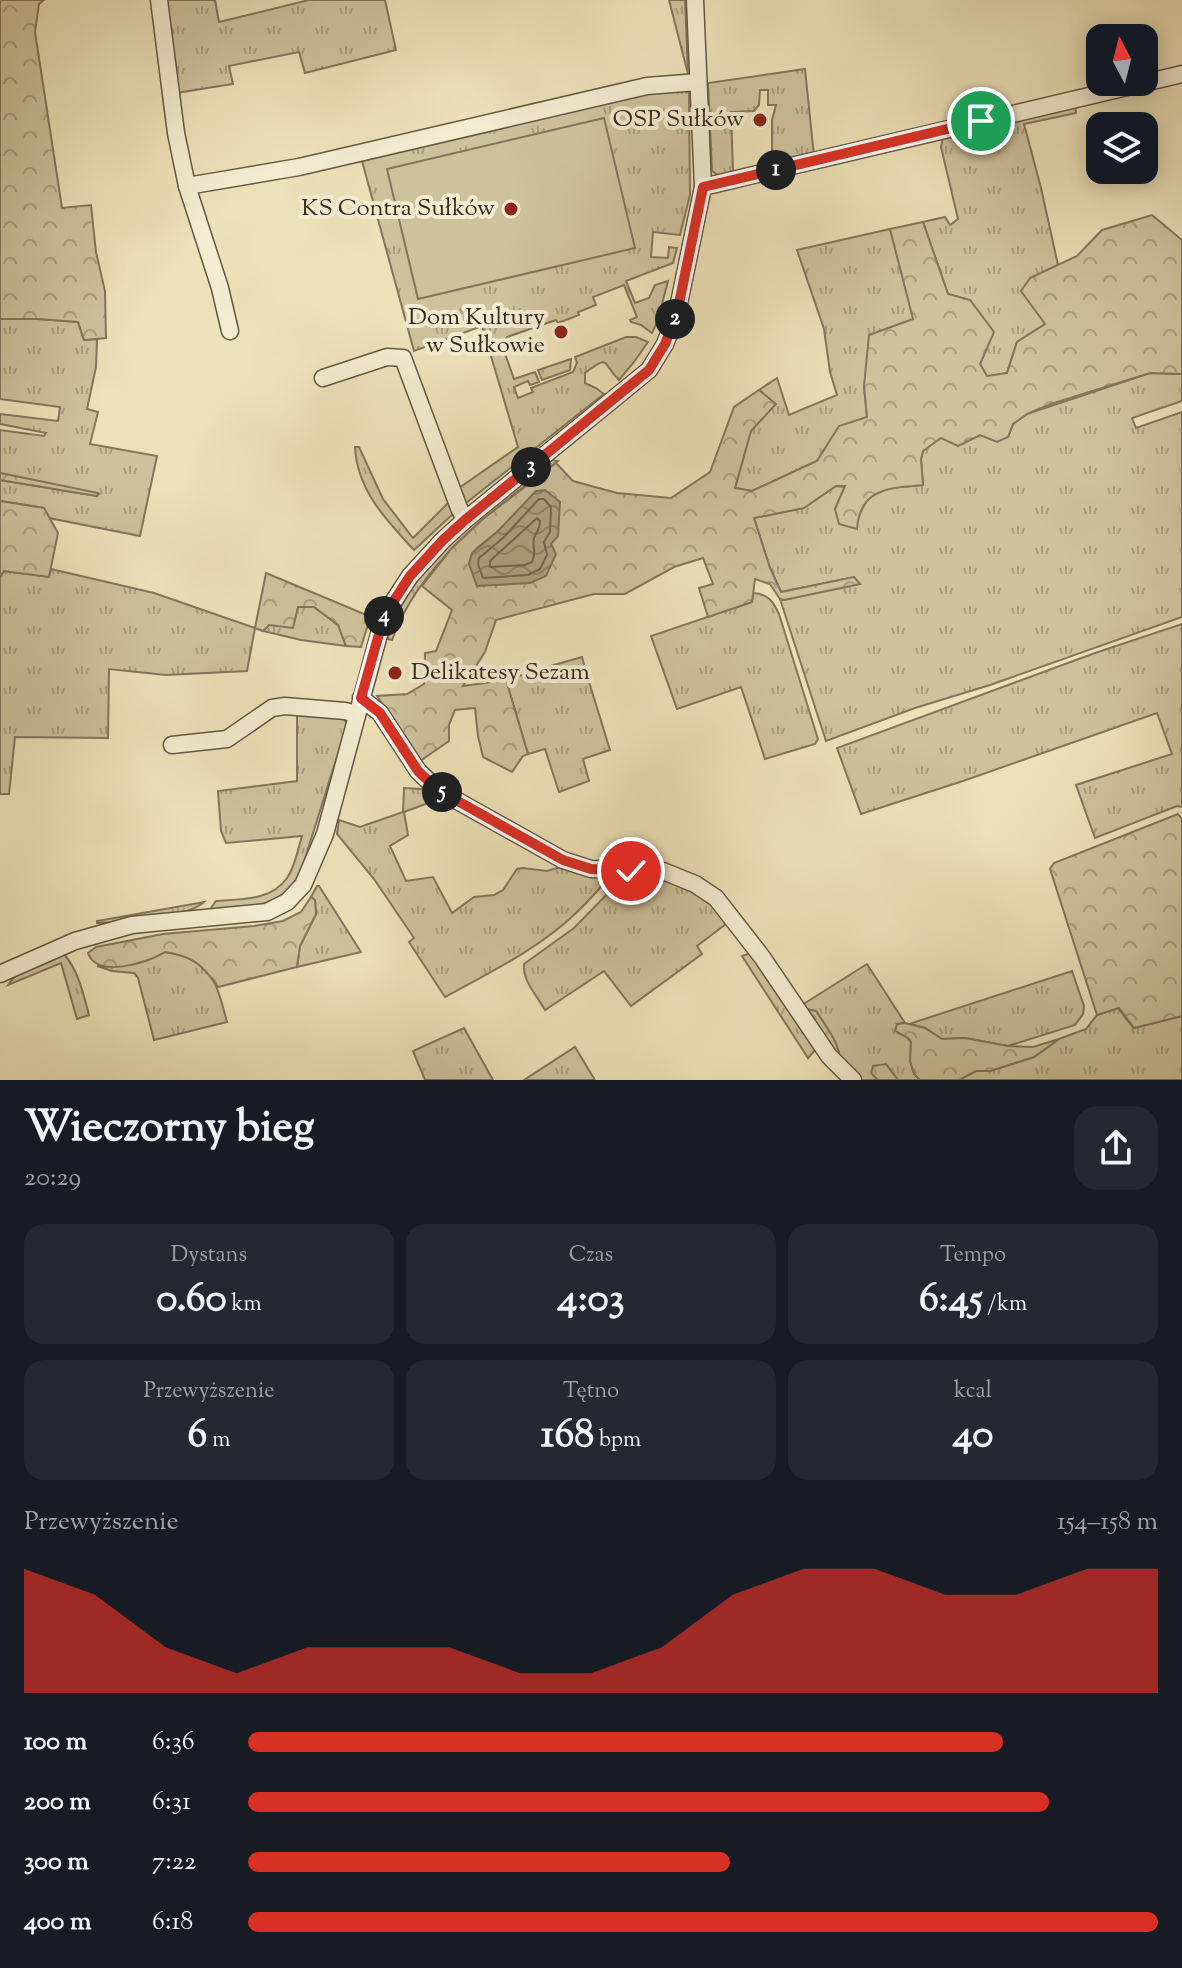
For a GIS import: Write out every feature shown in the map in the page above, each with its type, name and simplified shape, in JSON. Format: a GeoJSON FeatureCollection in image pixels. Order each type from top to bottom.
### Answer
{"type":"FeatureCollection","features":[{"type":"Feature","properties":{"kind":"street"},"geometry":{"type":"LineString","coordinates":[[159,0],[176,133],[187,186],[220,288],[230,331]]}},
{"type":"Feature","properties":{"kind":"street"},"geometry":{"type":"LineString","coordinates":[[0,974],[75,941],[132,925],[267,912],[287,902],[303,885],[325,834],[384,616],[410,576],[465,520],[649,370],[665,344],[677,313],[703,187],[695,0]]}},
{"type":"Feature","properties":{"kind":"street"},"geometry":{"type":"LineString","coordinates":[[703,187],[1182,74]]}},
{"type":"Feature","properties":{"kind":"street"},"geometry":{"type":"LineString","coordinates":[[187,186],[299,167],[647,86],[698,82]]}},
{"type":"Feature","properties":{"kind":"street"},"geometry":{"type":"LineString","coordinates":[[323,378],[387,357],[403,358],[465,520]]}},
{"type":"Feature","properties":{"kind":"street"},"geometry":{"type":"LineString","coordinates":[[172,745],[227,739],[272,708],[285,706],[345,711],[359,706],[380,713],[418,771],[438,790],[563,860],[591,869],[663,871],[695,884],[716,898],[762,957],[829,1056],[853,1080]]}},
{"type":"Feature","properties":{"kind":"green space"},"geometry":{"type":"Polygon","coordinates":[[[0,0],[44,0],[39,4],[35,32],[62,208],[91,205],[96,252],[105,291],[106,338],[84,340],[78,322],[0,319],[0,0]]]}},
{"type":"Feature","properties":{"kind":"green space"},"geometry":{"type":"Polygon","coordinates":[[[165,0],[215,0],[219,22],[309,0],[385,0],[396,50],[305,73],[299,52],[229,66],[233,84],[176,93],[165,0]]]}},
{"type":"Feature","properties":{"kind":"green space"},"geometry":{"type":"Polygon","coordinates":[[[669,0],[685,0],[688,74],[669,0]]]}},
{"type":"Feature","properties":{"kind":"green space"},"geometry":{"type":"Polygon","coordinates":[[[805,69],[814,156],[772,166],[772,120],[776,105],[768,105],[768,90],[760,90],[759,105],[754,111],[731,112],[733,171],[755,170],[722,178],[712,171],[708,83],[805,69]]]}},
{"type":"Feature","properties":{"kind":"green space"},"geometry":{"type":"Polygon","coordinates":[[[673,88],[689,92],[690,195],[680,235],[653,232],[651,257],[668,258],[669,247],[677,248],[673,263],[626,281],[635,303],[649,298],[655,285],[668,281],[652,333],[631,322],[637,317],[624,285],[593,297],[596,305],[578,312],[579,315],[507,337],[502,345],[514,379],[535,372],[539,382],[530,385],[528,381],[514,387],[518,398],[533,392],[531,388],[573,372],[577,363],[575,357],[626,337],[648,342],[619,380],[603,362],[585,373],[585,383],[604,394],[466,503],[461,498],[459,488],[518,447],[482,326],[414,351],[362,161],[605,100],[673,88]]]}},
{"type":"Feature","properties":{"kind":"green space"},"geometry":{"type":"Polygon","coordinates":[[[1075,104],[1076,113],[1024,124],[1058,265],[1030,278],[1045,324],[1017,342],[1007,373],[987,377],[980,364],[993,332],[970,300],[948,294],[923,222],[945,217],[950,225],[958,219],[941,147],[943,137],[1075,104]]]}},
{"type":"Feature","properties":{"kind":"green space","name":"KS Contra Sułków"},"geometry":{"type":"Polygon","coordinates":[[[604,118],[635,248],[418,299],[387,169],[604,118]]]}},
{"type":"Feature","properties":{"kind":"green space"},"geometry":{"type":"Polygon","coordinates":[[[1152,215],[1182,240],[1182,374],[1150,373],[1051,404],[1027,414],[1013,424],[1008,437],[997,442],[980,435],[958,446],[941,438],[923,451],[923,485],[888,489],[870,498],[859,515],[857,529],[839,524],[835,509],[845,486],[836,486],[804,508],[754,518],[781,592],[854,577],[860,584],[784,600],[770,584],[755,579],[752,602],[708,617],[699,588],[713,584],[703,558],[674,567],[625,594],[594,594],[496,620],[485,652],[463,686],[506,680],[528,754],[523,756],[512,772],[483,757],[475,708],[455,710],[449,725],[449,741],[420,761],[377,696],[407,694],[424,684],[425,653],[436,651],[452,610],[422,586],[452,548],[483,519],[556,463],[573,481],[617,493],[671,498],[710,472],[734,407],[759,390],[776,404],[751,431],[735,488],[752,491],[817,461],[839,426],[867,417],[864,386],[869,335],[913,319],[890,229],[923,222],[948,294],[970,300],[994,332],[980,364],[987,376],[1007,373],[1017,342],[1045,324],[1021,291],[1030,278],[1077,256],[1102,230],[1152,215]],[[497,532],[472,554],[471,566],[477,586],[497,532]]]}},
{"type":"Feature","properties":{"kind":"green space"},"geometry":{"type":"Polygon","coordinates":[[[890,229],[914,319],[864,386],[867,417],[839,427],[817,461],[752,491],[735,488],[751,430],[775,404],[759,390],[777,378],[789,415],[837,395],[830,372],[824,329],[797,250],[890,229]]]}},
{"type":"Feature","properties":{"kind":"green space"},"geometry":{"type":"Polygon","coordinates":[[[0,319],[78,322],[84,340],[97,339],[96,367],[87,409],[98,412],[90,444],[157,456],[140,536],[49,518],[44,508],[0,501],[0,480],[99,494],[0,473],[0,430],[44,436],[46,433],[0,424],[0,414],[58,421],[60,407],[0,399],[0,319]]]}},
{"type":"Feature","properties":{"kind":"green space"},"geometry":{"type":"Polygon","coordinates":[[[571,359],[570,370],[542,380],[538,370],[571,359]]]}},
{"type":"Feature","properties":{"kind":"green space"},"geometry":{"type":"Polygon","coordinates":[[[1150,373],[1182,374],[1182,401],[1132,418],[1136,428],[1182,412],[1182,617],[826,741],[780,599],[859,583],[854,577],[781,592],[754,518],[803,508],[836,486],[845,487],[835,509],[858,517],[868,498],[888,488],[923,485],[923,451],[941,437],[958,446],[980,435],[1008,437],[1013,424],[1027,414],[1150,373]]]}},
{"type":"Feature","properties":{"kind":"green space"},"geometry":{"type":"Polygon","coordinates":[[[355,447],[359,447],[383,499],[413,538],[450,501],[454,513],[414,550],[367,491],[355,447]]]}},
{"type":"Feature","properties":{"kind":"green space"},"geometry":{"type":"Polygon","coordinates":[[[552,460],[558,461],[485,518],[440,562],[404,612],[392,640],[388,639],[399,610],[432,562],[473,522],[552,460]]]}},
{"type":"Feature","properties":{"kind":"green space"},"geometry":{"type":"Polygon","coordinates":[[[0,473],[98,493],[97,496],[0,480],[0,473]]]}},
{"type":"Feature","properties":{"kind":"green space"},"geometry":{"type":"Polygon","coordinates":[[[0,501],[44,508],[58,533],[49,577],[4,571],[0,577],[0,501]]]}},
{"type":"Feature","properties":{"kind":"green space"},"geometry":{"type":"Polygon","coordinates":[[[51,569],[154,593],[255,628],[247,671],[166,675],[109,669],[108,738],[15,737],[9,794],[0,794],[0,577],[4,571],[49,577],[51,569]]]}},
{"type":"Feature","properties":{"kind":"green space"},"geometry":{"type":"Polygon","coordinates":[[[266,573],[369,616],[361,647],[346,646],[338,625],[314,607],[298,607],[293,628],[269,625],[263,631],[255,628],[266,573]]]}},
{"type":"Feature","properties":{"kind":"green space"},"geometry":{"type":"Polygon","coordinates":[[[753,593],[763,595],[775,605],[818,739],[815,744],[765,759],[741,687],[677,709],[651,636],[752,602],[753,593]]]}},
{"type":"Feature","properties":{"kind":"green space"},"geometry":{"type":"Polygon","coordinates":[[[298,607],[314,607],[338,625],[346,646],[263,631],[298,607]]]}},
{"type":"Feature","properties":{"kind":"green space"},"geometry":{"type":"Polygon","coordinates":[[[1182,624],[1182,807],[1177,806],[1095,838],[1076,785],[1172,754],[1157,713],[861,814],[837,748],[1182,624]]]}},
{"type":"Feature","properties":{"kind":"green space"},"geometry":{"type":"Polygon","coordinates":[[[582,657],[586,672],[558,680],[554,665],[582,657]]]}},
{"type":"Feature","properties":{"kind":"green space"},"geometry":{"type":"Polygon","coordinates":[[[554,665],[558,680],[586,672],[610,750],[583,759],[589,781],[559,792],[545,749],[528,754],[506,680],[554,665]]]}},
{"type":"Feature","properties":{"kind":"green space"},"geometry":{"type":"Polygon","coordinates":[[[297,712],[343,716],[347,725],[302,868],[290,888],[270,901],[250,907],[208,912],[216,901],[245,899],[273,891],[292,869],[302,836],[226,843],[221,831],[218,791],[297,781],[297,712]]]}},
{"type":"Feature","properties":{"kind":"green space"},"geometry":{"type":"Polygon","coordinates":[[[404,788],[421,789],[439,799],[404,812],[408,835],[390,846],[406,881],[433,877],[452,913],[474,897],[494,895],[503,890],[517,869],[547,871],[564,866],[606,876],[606,881],[547,938],[445,997],[409,942],[414,938],[374,879],[337,834],[339,820],[360,827],[403,812],[404,788]]]}},
{"type":"Feature","properties":{"kind":"green space"},"geometry":{"type":"Polygon","coordinates":[[[1178,814],[1182,819],[1182,1016],[1134,1028],[1119,1008],[1097,1015],[1050,869],[1054,863],[1178,814]]]}},
{"type":"Feature","properties":{"kind":"green space"},"geometry":{"type":"Polygon","coordinates":[[[633,877],[687,887],[708,901],[726,924],[697,946],[702,954],[631,1006],[604,971],[545,1010],[528,982],[524,964],[574,928],[616,885],[633,877]]]}},
{"type":"Feature","properties":{"kind":"green space"},"geometry":{"type":"Polygon","coordinates":[[[317,886],[361,952],[297,967],[300,946],[316,914],[315,901],[311,897],[317,886]]]}},
{"type":"Feature","properties":{"kind":"green space"},"geometry":{"type":"Polygon","coordinates":[[[311,897],[315,900],[316,914],[300,946],[297,967],[218,987],[196,962],[174,954],[165,952],[135,964],[112,967],[93,961],[88,953],[96,947],[163,934],[283,921],[301,912],[311,897]]]}},
{"type":"Feature","properties":{"kind":"green space"},"geometry":{"type":"Polygon","coordinates":[[[204,902],[169,916],[97,923],[97,921],[204,902]]]}},
{"type":"Feature","properties":{"kind":"green space"},"geometry":{"type":"Polygon","coordinates":[[[165,952],[193,960],[210,974],[227,1022],[154,1040],[138,978],[134,973],[97,966],[132,964],[165,952]]]}},
{"type":"Feature","properties":{"kind":"green space"},"geometry":{"type":"Polygon","coordinates":[[[751,953],[816,1049],[808,1058],[742,956],[751,953]]]}},
{"type":"Feature","properties":{"kind":"green space"},"geometry":{"type":"Polygon","coordinates":[[[64,954],[77,975],[89,1015],[77,1019],[61,963],[8,985],[26,969],[64,954]]]}},
{"type":"Feature","properties":{"kind":"green space"},"geometry":{"type":"Polygon","coordinates":[[[867,964],[905,1023],[897,1024],[911,1042],[912,1067],[920,1080],[859,1080],[840,1063],[835,1042],[816,1011],[805,1009],[802,1005],[867,964]]]}},
{"type":"Feature","properties":{"kind":"green space"},"geometry":{"type":"Polygon","coordinates":[[[1072,971],[1084,1006],[1083,1014],[1075,1025],[1008,1046],[965,1038],[942,1039],[925,1028],[909,1024],[1072,971]]]}},
{"type":"Feature","properties":{"kind":"green space"},"geometry":{"type":"Polygon","coordinates":[[[1119,1008],[1134,1028],[1182,1016],[1182,1080],[959,1080],[976,1071],[990,1071],[1034,1057],[1059,1039],[1086,1029],[1097,1015],[1119,1008]]]}},
{"type":"Feature","properties":{"kind":"green space"},"geometry":{"type":"Polygon","coordinates":[[[805,1009],[816,1011],[828,1029],[838,1049],[840,1063],[805,1009]]]}},
{"type":"Feature","properties":{"kind":"green space"},"geometry":{"type":"Polygon","coordinates":[[[897,1024],[925,1028],[942,1039],[965,1038],[1008,1046],[1033,1047],[1059,1039],[1034,1057],[990,1071],[976,1071],[959,1080],[920,1080],[914,1074],[910,1061],[911,1042],[895,1031],[897,1024]]]}},
{"type":"Feature","properties":{"kind":"green space"},"geometry":{"type":"Polygon","coordinates":[[[464,1028],[493,1080],[425,1080],[413,1051],[464,1028]]]}},
{"type":"Feature","properties":{"kind":"green space"},"geometry":{"type":"Polygon","coordinates":[[[575,1047],[595,1080],[524,1080],[575,1047]]]}},
{"type":"Feature","properties":{"kind":"green space"},"geometry":{"type":"Polygon","coordinates":[[[886,1064],[898,1080],[878,1080],[871,1073],[873,1066],[886,1064]]]}},
{"type":"Feature","properties":{"kind":"water"},"geometry":{"type":"Polygon","coordinates":[[[545,490],[560,502],[558,536],[551,544],[556,554],[546,576],[530,583],[477,586],[469,564],[472,553],[536,491],[545,490]]]}},
{"type":"Feature","properties":{"kind":"place","name":"OSP Sułków"},"geometry":{"type":"Point","coordinates":[760,120]}},
{"type":"Feature","properties":{"kind":"place","name":"KS Contra Sułków"},"geometry":{"type":"Point","coordinates":[511,209]}},
{"type":"Feature","properties":{"kind":"place","name":"Dom Kultury w Sułkowie"},"geometry":{"type":"Point","coordinates":[561,332]}},
{"type":"Feature","properties":{"kind":"place","name":"Delikatesy Sezam"},"geometry":{"type":"Point","coordinates":[395,673]}},
{"type":"Feature","properties":{"kind":"route"},"geometry":{"type":"LineString","coordinates":[[631,871],[591,869],[563,860],[438,790],[418,771],[380,713],[361,698],[384,616],[410,576],[443,540],[649,370],[665,344],[677,313],[703,187],[981,121]]}}]}
